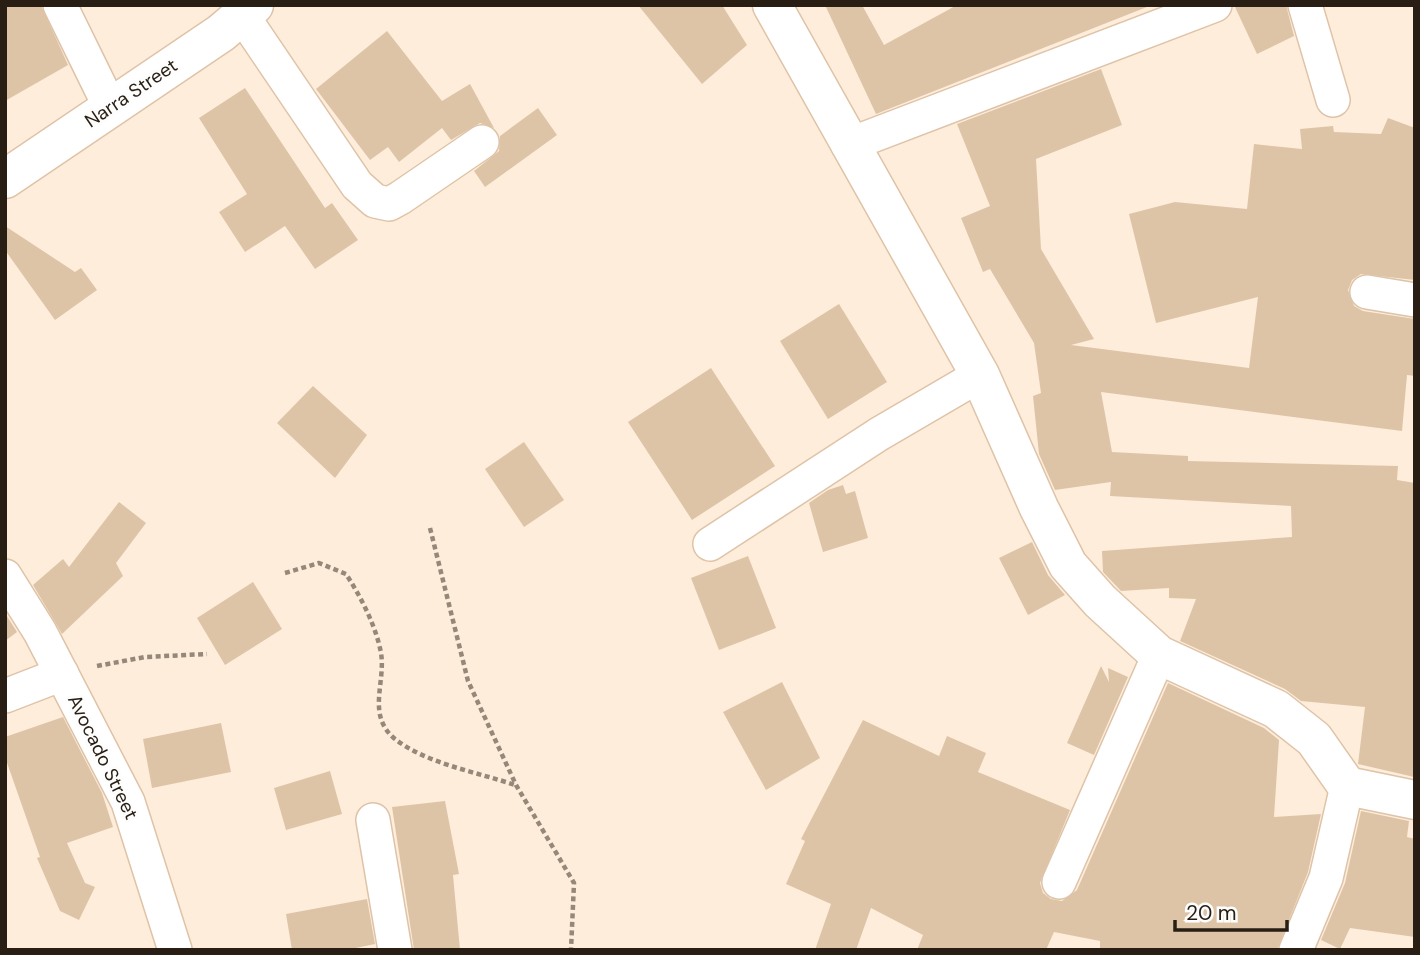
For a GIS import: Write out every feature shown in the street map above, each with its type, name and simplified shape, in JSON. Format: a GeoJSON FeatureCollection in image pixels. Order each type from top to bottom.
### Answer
{"type":"FeatureCollection","features":[{"type":"Feature","properties":{"kind":"street"},"geometry":{"type":"LineString","coordinates":[[60,5],[110,107]]}},
{"type":"Feature","properties":{"kind":"street"},"geometry":{"type":"LineString","coordinates":[[772,5],[848,145],[980,375],[1039,508],[1068,565],[1100,601],[1160,655],[1276,709],[1314,739],[1347,786],[1415,800]]}},
{"type":"Feature","properties":{"kind":"street"},"geometry":{"type":"LineString","coordinates":[[848,145],[1214,5]]}},
{"type":"Feature","properties":{"kind":"street"},"geometry":{"type":"LineString","coordinates":[[1305,5],[1333,100]]}},
{"type":"Feature","properties":{"kind":"street"},"geometry":{"type":"LineString","coordinates":[[248,10],[357,185],[375,201],[389,204],[400,198],[482,142]]}},
{"type":"Feature","properties":{"kind":"street","name":"Narra Street"},"geometry":{"type":"LineString","coordinates":[[5,178],[222,33],[248,10]]}},
{"type":"Feature","properties":{"kind":"street"},"geometry":{"type":"LineString","coordinates":[[1367,292],[1415,300]]}},
{"type":"Feature","properties":{"kind":"street"},"geometry":{"type":"LineString","coordinates":[[710,544],[879,433],[980,375]]}},
{"type":"Feature","properties":{"kind":"street","name":"Avocado Street"},"geometry":{"type":"LineString","coordinates":[[5,576],[40,632],[128,802],[175,950]]}},
{"type":"Feature","properties":{"kind":"street"},"geometry":{"type":"LineString","coordinates":[[1059,882],[1160,655]]}},
{"type":"Feature","properties":{"kind":"street"},"geometry":{"type":"LineString","coordinates":[[5,696],[62,674]]}},
{"type":"Feature","properties":{"kind":"street"},"geometry":{"type":"LineString","coordinates":[[1296,950],[1326,878],[1347,786]]}},
{"type":"Feature","properties":{"kind":"street"},"geometry":{"type":"LineString","coordinates":[[373,820],[395,950]]}},
{"type":"Feature","properties":{"kind":"path"},"geometry":{"type":"LineString","coordinates":[[430,528],[468,681],[516,785],[574,883],[571,950]]}},
{"type":"Feature","properties":{"kind":"path"},"geometry":{"type":"LineString","coordinates":[[285,573],[319,563],[346,574],[377,639],[381,656],[377,710],[394,738],[419,753],[516,785]]}},
{"type":"Feature","properties":{"kind":"path"},"geometry":{"type":"LineString","coordinates":[[62,674],[145,657],[207,654]]}},
{"type":"Feature","properties":{"kind":"building"},"geometry":{"type":"Polygon","coordinates":[[[5,5],[41,5],[68,65],[5,101],[5,5]]]}},
{"type":"Feature","properties":{"kind":"building"},"geometry":{"type":"Polygon","coordinates":[[[638,5],[722,5],[747,45],[702,84],[638,5]]]}},
{"type":"Feature","properties":{"kind":"building"},"geometry":{"type":"Polygon","coordinates":[[[825,5],[862,5],[884,45],[957,5],[1152,5],[876,114],[825,5]]]}},
{"type":"Feature","properties":{"kind":"building"},"geometry":{"type":"Polygon","coordinates":[[[1234,5],[1286,5],[1294,36],[1257,54],[1234,5]]]}},
{"type":"Feature","properties":{"kind":"building"},"geometry":{"type":"Polygon","coordinates":[[[387,31],[442,101],[470,84],[494,128],[480,123],[451,140],[442,128],[399,162],[388,147],[370,160],[316,89],[387,31]]]}},
{"type":"Feature","properties":{"kind":"building"},"geometry":{"type":"Polygon","coordinates":[[[1101,69],[1122,125],[1036,159],[1041,249],[1094,339],[1071,345],[1249,368],[1258,297],[1156,323],[1129,214],[1175,202],[1247,209],[1254,144],[1302,149],[1300,129],[1333,126],[1334,132],[1381,134],[1388,118],[1415,128],[1415,280],[1361,274],[1352,280],[1348,290],[1354,306],[1363,311],[1415,319],[1415,376],[1407,375],[1402,431],[1101,392],[1112,452],[1188,456],[1188,461],[1398,466],[1397,480],[1415,483],[1414,777],[1358,764],[1365,707],[1301,701],[1285,689],[1180,641],[1196,599],[1169,598],[1169,588],[1121,591],[1103,572],[1102,551],[1292,537],[1291,506],[1110,496],[1111,482],[1055,490],[1039,454],[1033,396],[1041,393],[1034,343],[990,269],[983,272],[961,218],[990,206],[957,124],[1101,69]]]}},
{"type":"Feature","properties":{"kind":"building"},"geometry":{"type":"Polygon","coordinates":[[[245,88],[325,208],[332,203],[358,240],[315,269],[285,226],[245,252],[219,212],[247,194],[199,118],[245,88]]]}},
{"type":"Feature","properties":{"kind":"building"},"geometry":{"type":"Polygon","coordinates":[[[538,108],[557,135],[485,187],[474,171],[499,151],[500,136],[538,108]]]}},
{"type":"Feature","properties":{"kind":"building"},"geometry":{"type":"Polygon","coordinates":[[[5,226],[75,272],[81,268],[97,290],[55,320],[5,250],[5,226]]]}},
{"type":"Feature","properties":{"kind":"building"},"geometry":{"type":"Polygon","coordinates":[[[839,304],[887,382],[828,419],[780,341],[839,304]]]}},
{"type":"Feature","properties":{"kind":"building"},"geometry":{"type":"Polygon","coordinates":[[[711,368],[775,466],[692,520],[628,422],[711,368]]]}},
{"type":"Feature","properties":{"kind":"building"},"geometry":{"type":"Polygon","coordinates":[[[313,386],[367,435],[335,478],[277,423],[313,386]]]}},
{"type":"Feature","properties":{"kind":"building"},"geometry":{"type":"Polygon","coordinates":[[[524,442],[564,500],[524,527],[485,469],[524,442]]]}},
{"type":"Feature","properties":{"kind":"building"},"geometry":{"type":"Polygon","coordinates":[[[843,485],[846,494],[855,491],[868,538],[823,552],[809,503],[828,490],[843,485]]]}},
{"type":"Feature","properties":{"kind":"building"},"geometry":{"type":"Polygon","coordinates":[[[119,502],[146,523],[116,563],[123,576],[62,634],[33,585],[63,559],[69,567],[119,502]]]}},
{"type":"Feature","properties":{"kind":"building"},"geometry":{"type":"Polygon","coordinates":[[[1032,542],[1048,575],[1065,595],[1028,615],[999,558],[1032,542]]]}},
{"type":"Feature","properties":{"kind":"building"},"geometry":{"type":"Polygon","coordinates":[[[748,556],[776,628],[719,650],[691,578],[748,556]]]}},
{"type":"Feature","properties":{"kind":"building"},"geometry":{"type":"Polygon","coordinates":[[[253,582],[282,629],[225,665],[197,618],[253,582]]]}},
{"type":"Feature","properties":{"kind":"building"},"geometry":{"type":"Polygon","coordinates":[[[5,613],[17,632],[5,641],[5,613]]]}},
{"type":"Feature","properties":{"kind":"building"},"geometry":{"type":"Polygon","coordinates":[[[1101,666],[1109,682],[1108,668],[1128,677],[1094,755],[1067,743],[1101,666]]]}},
{"type":"Feature","properties":{"kind":"building"},"geometry":{"type":"Polygon","coordinates":[[[782,682],[820,758],[766,790],[723,712],[782,682]]]}},
{"type":"Feature","properties":{"kind":"building"},"geometry":{"type":"Polygon","coordinates":[[[1168,683],[1264,728],[1279,740],[1274,817],[1321,814],[1308,872],[1277,950],[1100,950],[1100,941],[1054,932],[1046,950],[917,950],[923,935],[871,908],[856,950],[815,950],[831,904],[786,884],[805,841],[801,839],[863,720],[939,756],[947,736],[986,753],[978,772],[1070,810],[1040,883],[1043,893],[1051,899],[1062,901],[1077,890],[1168,683]]]}},
{"type":"Feature","properties":{"kind":"building"},"geometry":{"type":"Polygon","coordinates":[[[63,717],[102,793],[113,827],[67,843],[85,883],[95,887],[79,920],[60,911],[37,858],[40,857],[5,757],[5,737],[63,717]]]}},
{"type":"Feature","properties":{"kind":"building"},"geometry":{"type":"Polygon","coordinates":[[[221,723],[231,772],[152,788],[143,739],[221,723]]]}},
{"type":"Feature","properties":{"kind":"building"},"geometry":{"type":"Polygon","coordinates":[[[330,771],[342,814],[286,830],[274,788],[330,771]]]}},
{"type":"Feature","properties":{"kind":"building"},"geometry":{"type":"Polygon","coordinates":[[[445,801],[459,874],[453,875],[460,950],[414,950],[392,807],[445,801]]]}},
{"type":"Feature","properties":{"kind":"building"},"geometry":{"type":"Polygon","coordinates":[[[1361,811],[1409,821],[1407,837],[1415,839],[1415,937],[1350,928],[1340,949],[1321,940],[1345,883],[1361,811]]]}},
{"type":"Feature","properties":{"kind":"building"},"geometry":{"type":"Polygon","coordinates":[[[367,899],[375,944],[346,950],[292,950],[286,914],[367,899]]]}}]}
